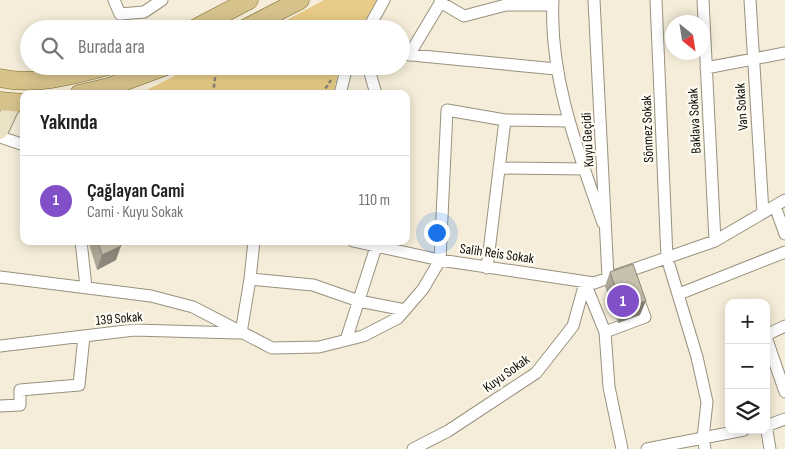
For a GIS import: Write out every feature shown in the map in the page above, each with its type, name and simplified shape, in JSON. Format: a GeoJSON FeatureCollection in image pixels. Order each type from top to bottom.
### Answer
{"type":"FeatureCollection","features":[{"type":"Feature","properties":{"kind":"main road"},"geometry":{"type":"LineString","coordinates":[[211,20],[248,0]]}},
{"type":"Feature","properties":{"kind":"main road"},"geometry":{"type":"LineString","coordinates":[[261,20],[300,0]]}},
{"type":"Feature","properties":{"kind":"main road"},"geometry":{"type":"LineString","coordinates":[[0,78],[35,80],[73,75]]}},
{"type":"Feature","properties":{"kind":"main road"},"geometry":{"type":"LineString","coordinates":[[96,90],[142,75]]}},
{"type":"Feature","properties":{"kind":"street"},"geometry":{"type":"LineString","coordinates":[[114,0],[120,14],[144,12],[162,0]]}},
{"type":"Feature","properties":{"kind":"street"},"geometry":{"type":"LineString","coordinates":[[373,20],[384,0]]}},
{"type":"Feature","properties":{"kind":"street","name":"Kuyu Geçidi"},"geometry":{"type":"LineString","coordinates":[[594,0],[608,278]]}},
{"type":"Feature","properties":{"kind":"street","name":"Sönmez Sokak"},"geometry":{"type":"LineString","coordinates":[[656,0],[667,258],[697,357],[707,402],[704,444]]}},
{"type":"Feature","properties":{"kind":"street","name":"Baklava Sokak"},"geometry":{"type":"LineString","coordinates":[[703,0],[715,241]]}},
{"type":"Feature","properties":{"kind":"street","name":"Van Sokak"},"geometry":{"type":"LineString","coordinates":[[750,0],[763,213]]}},
{"type":"Feature","properties":{"kind":"street"},"geometry":{"type":"LineString","coordinates":[[410,48],[441,1],[464,16],[506,5],[552,3],[556,69],[569,121],[607,234]]}},
{"type":"Feature","properties":{"kind":"street"},"geometry":{"type":"LineString","coordinates":[[706,68],[785,53]]}},
{"type":"Feature","properties":{"kind":"street"},"geometry":{"type":"LineString","coordinates":[[410,55],[556,69]]}},
{"type":"Feature","properties":{"kind":"street"},"geometry":{"type":"LineString","coordinates":[[341,90],[345,75]]}},
{"type":"Feature","properties":{"kind":"street"},"geometry":{"type":"LineString","coordinates":[[371,75],[375,90]]}},
{"type":"Feature","properties":{"kind":"street"},"geometry":{"type":"LineString","coordinates":[[0,131],[12,102]]}},
{"type":"Feature","properties":{"kind":"street"},"geometry":{"type":"LineString","coordinates":[[0,277],[151,296],[193,307],[272,348],[319,347],[363,336],[398,318],[423,289],[440,260],[447,110],[505,120],[569,121]]}},
{"type":"Feature","properties":{"kind":"street"},"geometry":{"type":"LineString","coordinates":[[487,268],[505,120]]}},
{"type":"Feature","properties":{"kind":"street"},"geometry":{"type":"LineString","coordinates":[[0,137],[20,144]]}},
{"type":"Feature","properties":{"kind":"street"},"geometry":{"type":"LineString","coordinates":[[499,168],[584,169]]}},
{"type":"Feature","properties":{"kind":"street"},"geometry":{"type":"LineString","coordinates":[[608,278],[715,241],[780,203],[785,234]]}},
{"type":"Feature","properties":{"kind":"street"},"geometry":{"type":"LineString","coordinates":[[81,245],[86,287]]}},
{"type":"Feature","properties":{"kind":"street"},"geometry":{"type":"LineString","coordinates":[[241,333],[254,245]]}},
{"type":"Feature","properties":{"kind":"street","name":"Salih Reis Sokak"},"geometry":{"type":"LineString","coordinates":[[368,245],[440,260],[585,282],[594,283],[608,278]]}},
{"type":"Feature","properties":{"kind":"street"},"geometry":{"type":"LineString","coordinates":[[346,340],[376,247]]}},
{"type":"Feature","properties":{"kind":"street"},"geometry":{"type":"LineString","coordinates":[[679,294],[785,252]]}},
{"type":"Feature","properties":{"kind":"street"},"geometry":{"type":"LineString","coordinates":[[605,332],[644,318],[629,270]]}},
{"type":"Feature","properties":{"kind":"street"},"geometry":{"type":"LineString","coordinates":[[250,278],[312,285],[359,301],[405,310]]}},
{"type":"Feature","properties":{"kind":"street"},"geometry":{"type":"LineString","coordinates":[[585,282],[605,332],[609,387],[622,449]]}},
{"type":"Feature","properties":{"kind":"street","name":"Kuyu Sokak"},"geometry":{"type":"LineString","coordinates":[[413,449],[448,431],[536,373],[573,326],[585,282]]}},
{"type":"Feature","properties":{"kind":"street"},"geometry":{"type":"LineString","coordinates":[[770,334],[785,326]]}},
{"type":"Feature","properties":{"kind":"street","name":"139 Sokak"},"geometry":{"type":"LineString","coordinates":[[0,346],[134,330],[241,333]]}},
{"type":"Feature","properties":{"kind":"street"},"geometry":{"type":"LineString","coordinates":[[0,406],[20,405],[20,390],[78,385],[84,336]]}},
{"type":"Feature","properties":{"kind":"street"},"geometry":{"type":"LineString","coordinates":[[769,344],[785,392]]}},
{"type":"Feature","properties":{"kind":"street"},"geometry":{"type":"LineString","coordinates":[[770,424],[785,419]]}},
{"type":"Feature","properties":{"kind":"street"},"geometry":{"type":"LineString","coordinates":[[647,449],[704,444],[733,434]]}},
{"type":"Feature","properties":{"kind":"street"},"geometry":{"type":"LineString","coordinates":[[768,434],[770,449]]}},
{"type":"Feature","properties":{"kind":"path"},"geometry":{"type":"LineString","coordinates":[[214,90],[215,75]]}},
{"type":"Feature","properties":{"kind":"shaded area"},"geometry":{"type":"Polygon","coordinates":[[[324,0],[377,0],[365,20],[287,20],[324,0]]]}},
{"type":"Feature","properties":{"kind":"shaded area"},"geometry":{"type":"Polygon","coordinates":[[[176,75],[338,75],[334,90],[147,90],[176,75]]]}},
{"type":"Feature","properties":{"kind":"building"},"geometry":{"type":"Polygon","coordinates":[[[99,245],[121,245],[121,246],[102,255],[99,245]]]}},
{"type":"Feature","properties":{"kind":"building"},"geometry":{"type":"Polygon","coordinates":[[[633,264],[646,301],[623,309],[610,272],[633,264]]]}},
{"type":"Feature","properties":{"kind":"place","name":"Çağlayan Cami"},"geometry":{"type":"Point","coordinates":[623,301]}}]}
